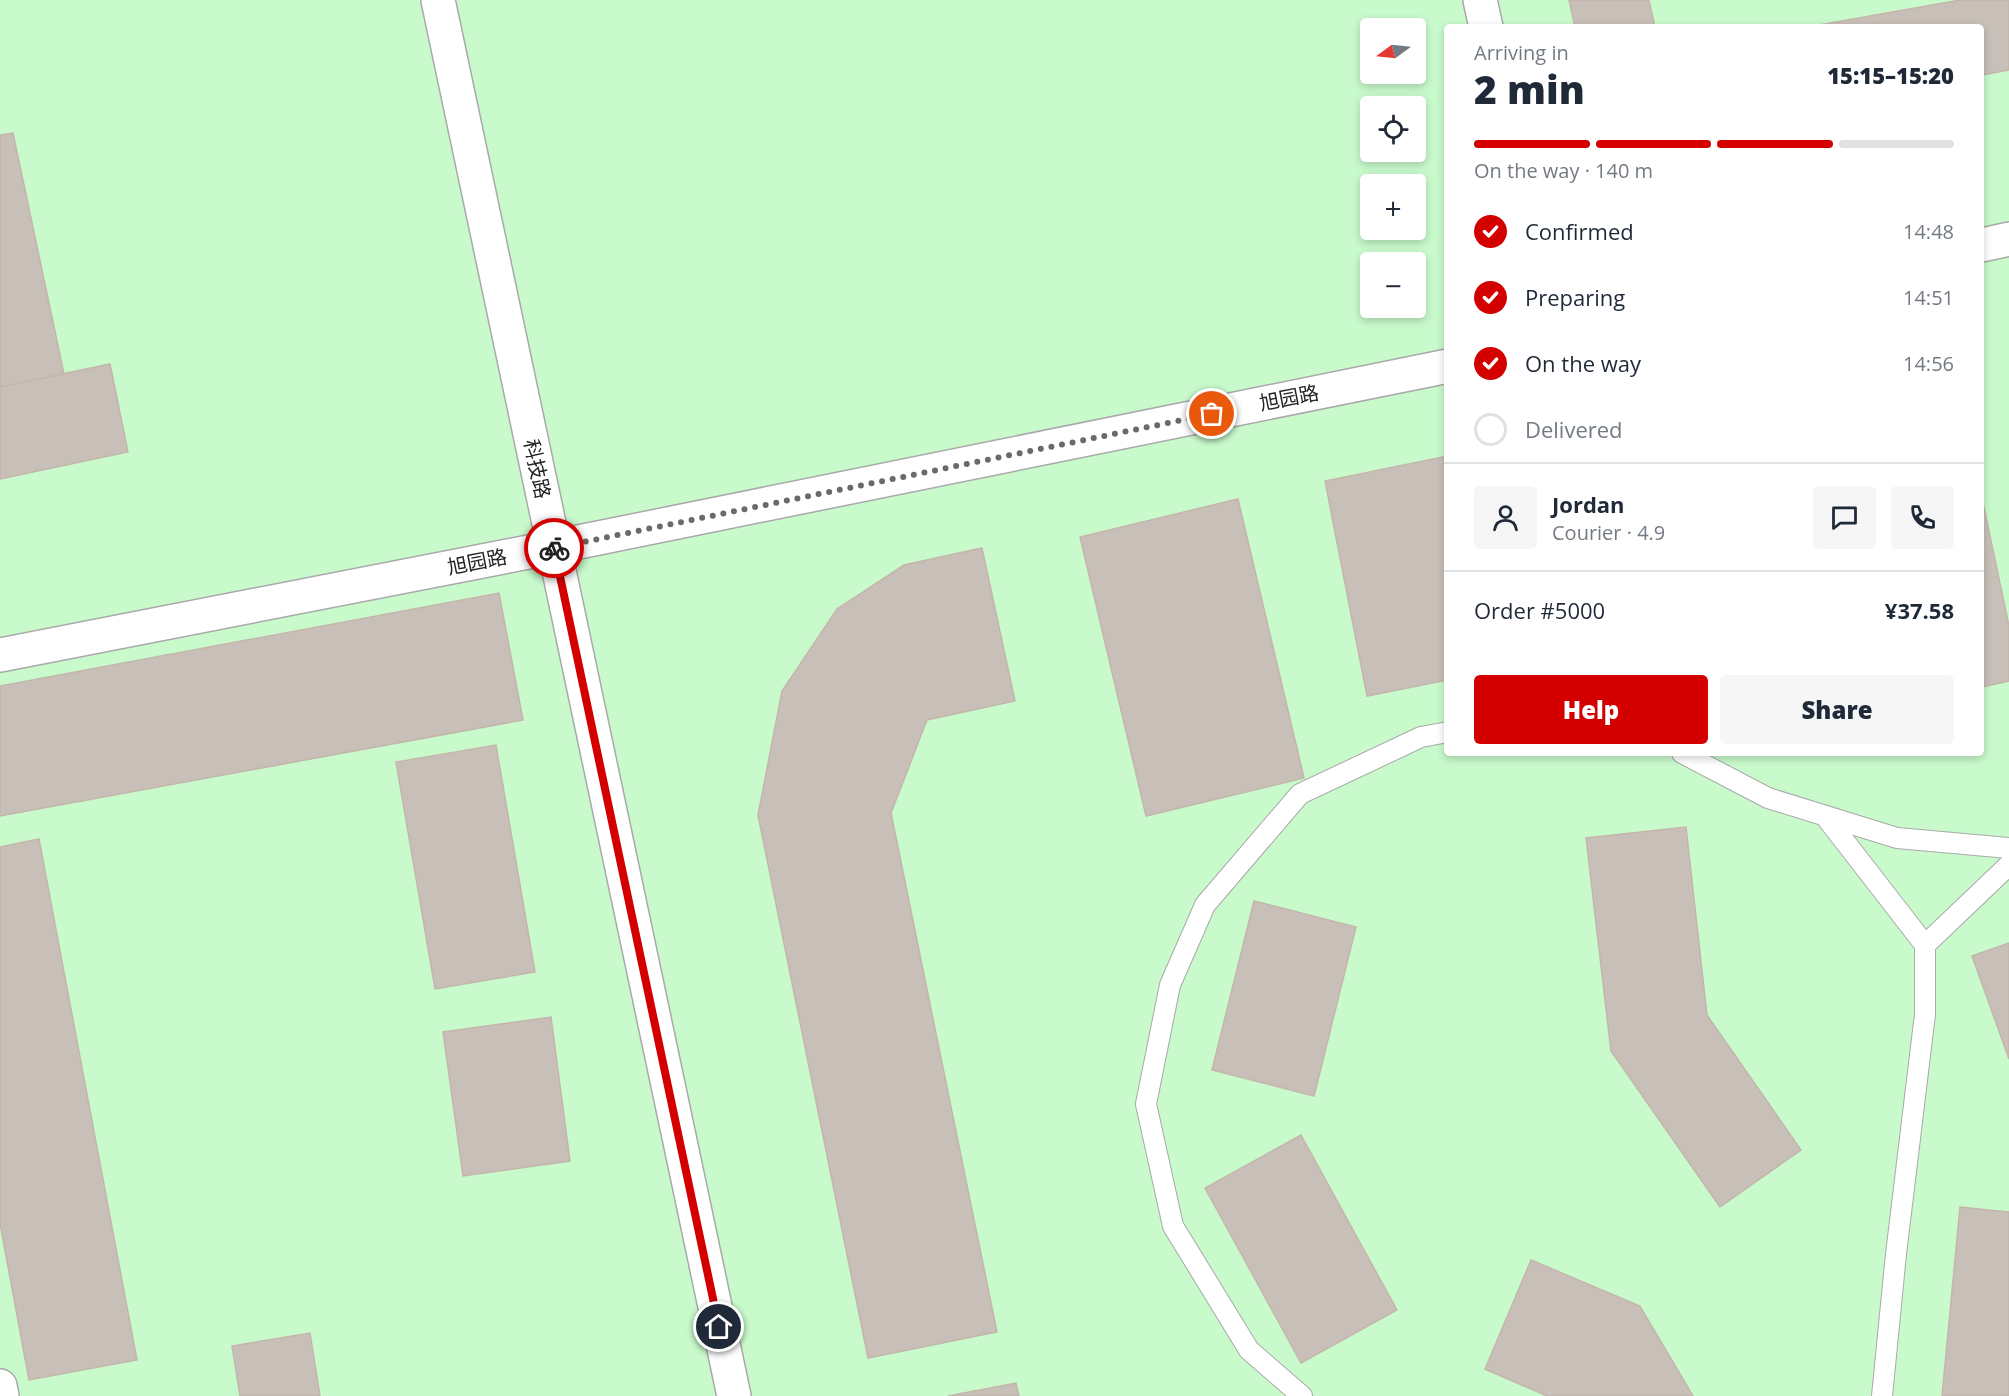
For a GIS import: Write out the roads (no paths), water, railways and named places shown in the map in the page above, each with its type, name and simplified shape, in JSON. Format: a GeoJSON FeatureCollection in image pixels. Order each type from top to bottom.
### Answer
{"type":"FeatureCollection","features":[{"type":"Feature","properties":{"kind":"street","name":"科技路"},"geometry":{"type":"LineString","coordinates":[[438,0],[734,1396]]}},
{"type":"Feature","properties":{"kind":"street"},"geometry":{"type":"LineString","coordinates":[[1480,0],[1485,24]]}},
{"type":"Feature","properties":{"kind":"street"},"geometry":{"type":"LineString","coordinates":[[1984,245],[2009,239]]}},
{"type":"Feature","properties":{"kind":"street","name":"旭园路"},"geometry":{"type":"LineString","coordinates":[[0,655],[554,547],[1444,367]]}},
{"type":"Feature","properties":{"kind":"street"},"geometry":{"type":"LineString","coordinates":[[0,1386],[2,1396]]}},
{"type":"Feature","properties":{"kind":"lane"},"geometry":{"type":"LineString","coordinates":[[1302,1396],[1249,1350],[1173,1226],[1146,1104],[1170,985],[1205,905],[1299,794],[1421,737],[1444,733]]}},
{"type":"Feature","properties":{"kind":"lane"},"geometry":{"type":"LineString","coordinates":[[1688,756],[1768,798],[1897,838],[2009,848]]}},
{"type":"Feature","properties":{"kind":"lane"},"geometry":{"type":"LineString","coordinates":[[1825,816],[1925,945],[1925,1014],[1896,1254],[1882,1396]]}},
{"type":"Feature","properties":{"kind":"lane"},"geometry":{"type":"LineString","coordinates":[[1925,945],[2009,865]]}}]}
